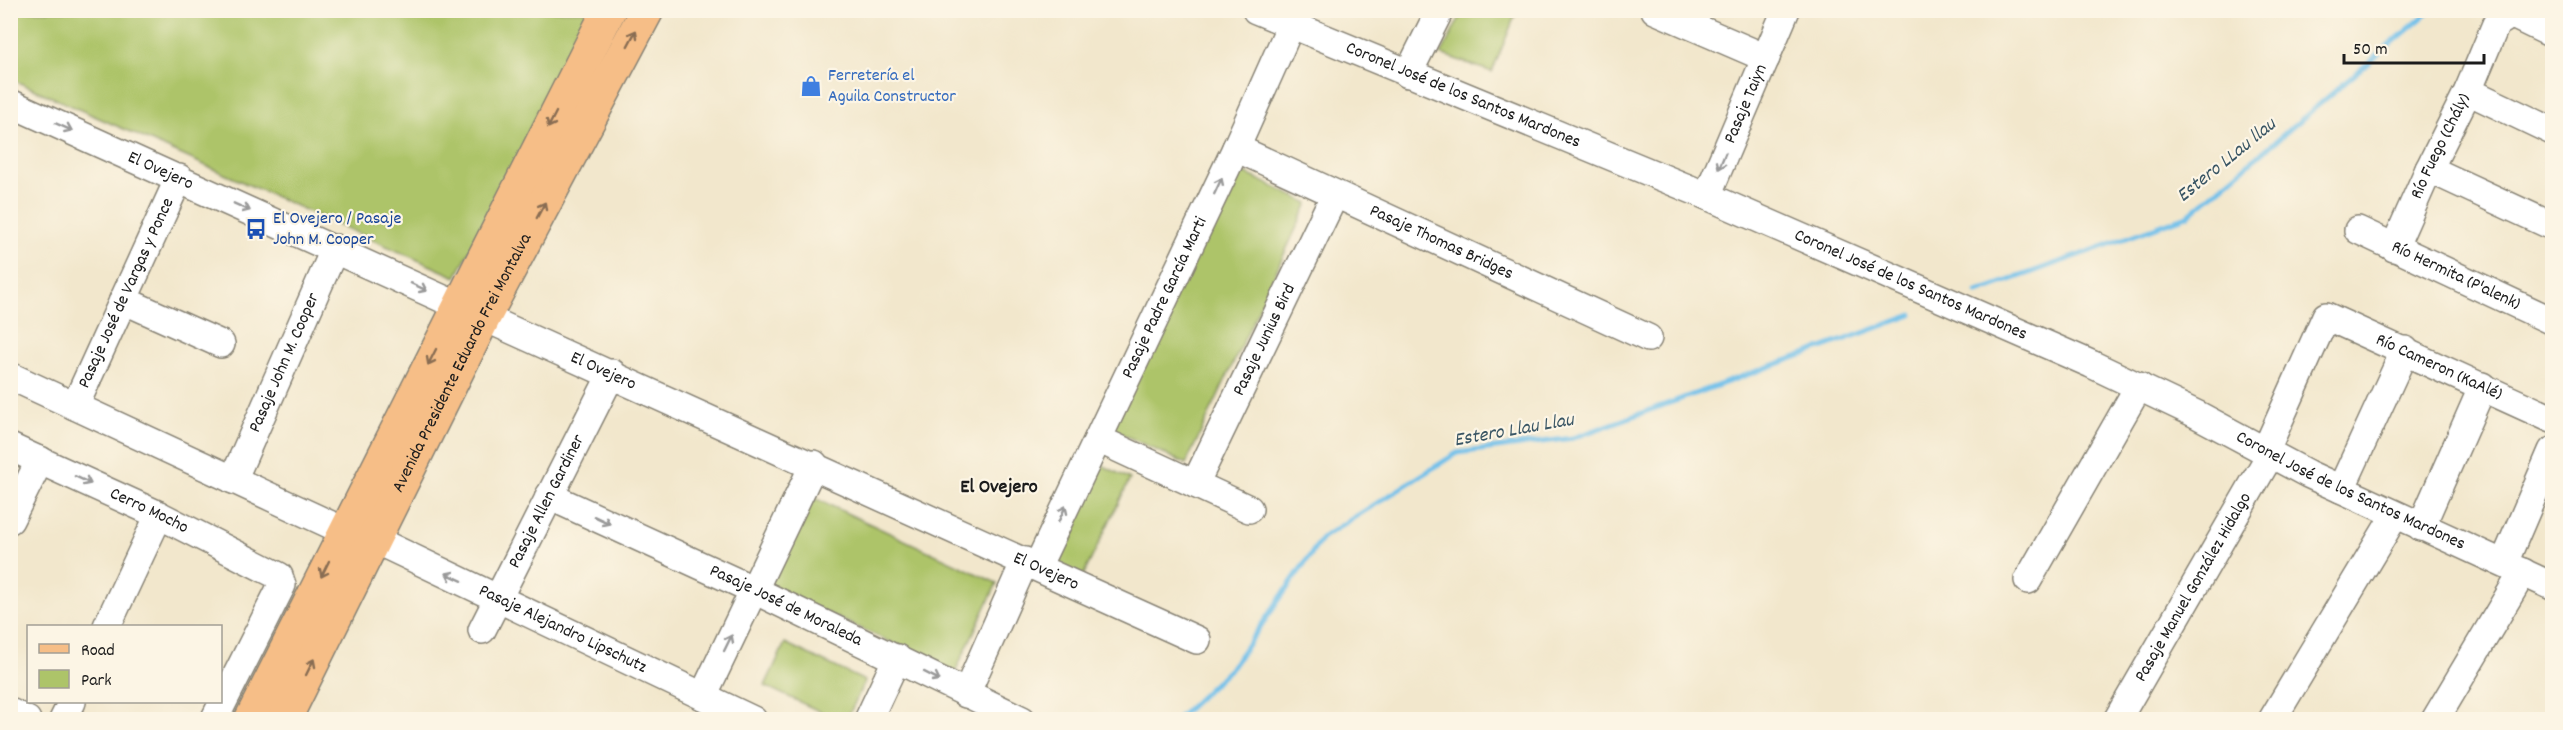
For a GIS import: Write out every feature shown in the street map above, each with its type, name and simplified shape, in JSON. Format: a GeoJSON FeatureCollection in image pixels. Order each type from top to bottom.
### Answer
{"type":"FeatureCollection","features":[{"type":"Feature","properties":{"kind":"main road","name":"Avenida Presidente Eduardo Frei Montalva"},"geometry":{"type":"LineString","coordinates":[[250,720],[359,535],[471,311],[609,10]]}},
{"type":"Feature","properties":{"kind":"main road","name":"Avenida Presidente Eduardo Frei Montalva"},"geometry":{"type":"LineString","coordinates":[[471,311],[647,10]]}},
{"type":"Feature","properties":{"kind":"main road","name":"Avenida Presidente Eduardo Frei Montalva"},"geometry":{"type":"LineString","coordinates":[[284,720],[359,535]]}},
{"type":"Feature","properties":{"kind":"street","name":"Coronel José de los Santos Mardones"},"geometry":{"type":"LineString","coordinates":[[1256,10],[1290,27],[1499,109],[1707,196],[2139,386],[2267,453],[2421,528],[2553,586]]}},
{"type":"Feature","properties":{"kind":"street"},"geometry":{"type":"LineString","coordinates":[[1408,74],[1440,10]]}},
{"type":"Feature","properties":{"kind":"street"},"geometry":{"type":"LineString","coordinates":[[1655,10],[1766,58]]}},
{"type":"Feature","properties":{"kind":"street","name":"Pasaje Taiyn"},"geometry":{"type":"LineString","coordinates":[[1707,196],[1786,10]]}},
{"type":"Feature","properties":{"kind":"street","name":"Río Fuego (Chály)"},"geometry":{"type":"LineString","coordinates":[[2394,248],[2429,169],[2468,91],[2496,24],[2507,17],[2515,16],[2553,34]]}},
{"type":"Feature","properties":{"kind":"street","name":"Pasaje Padre García Marti"},"geometry":{"type":"LineString","coordinates":[[966,694],[1031,564],[1098,439],[1236,148],[1290,27]]}},
{"type":"Feature","properties":{"kind":"street"},"geometry":{"type":"LineString","coordinates":[[2468,91],[2553,131]]}},
{"type":"Feature","properties":{"kind":"street","name":"El Ovejero"},"geometry":{"type":"LineString","coordinates":[[10,103],[612,373],[1197,640]]}},
{"type":"Feature","properties":{"kind":"street","name":"Pasaje Thomas Bridges"},"geometry":{"type":"LineString","coordinates":[[1236,148],[1648,338]]}},
{"type":"Feature","properties":{"kind":"street"},"geometry":{"type":"LineString","coordinates":[[2429,169],[2553,226]]}},
{"type":"Feature","properties":{"kind":"street","name":"Pasaje José de Vargas y Ponce"},"geometry":{"type":"LineString","coordinates":[[75,406],[179,178]]}},
{"type":"Feature","properties":{"kind":"street","name":"Pasaje Junius Bird"},"geometry":{"type":"LineString","coordinates":[[1195,484],[1335,194]]}},
{"type":"Feature","properties":{"kind":"street","name":"Río Hermita (P'alenk)"},"geometry":{"type":"LineString","coordinates":[[2358,230],[2553,321]]}},
{"type":"Feature","properties":{"kind":"street","name":"Pasaje John M. Cooper"},"geometry":{"type":"LineString","coordinates":[[233,480],[335,248]]}},
{"type":"Feature","properties":{"kind":"street"},"geometry":{"type":"LineString","coordinates":[[123,300],[221,344]]}},
{"type":"Feature","properties":{"kind":"street","name":"Río Cameron (KaAlé)"},"geometry":{"type":"LineString","coordinates":[[2326,316],[2553,419]]}},
{"type":"Feature","properties":{"kind":"street","name":"Pasaje Manuel González Hidalgo"},"geometry":{"type":"LineString","coordinates":[[2117,720],[2267,453],[2326,316]]}},
{"type":"Feature","properties":{"kind":"street"},"geometry":{"type":"LineString","coordinates":[[2341,489],[2404,350]]}},
{"type":"Feature","properties":{"kind":"street","name":"Pasaje Allen Gardiner"},"geometry":{"type":"LineString","coordinates":[[483,630],[612,373]]}},
{"type":"Feature","properties":{"kind":"street","name":"Pasaje Alejandro Lipschutz"},"geometry":{"type":"LineString","coordinates":[[10,376],[233,480],[501,598],[753,720]]}},
{"type":"Feature","properties":{"kind":"street"},"geometry":{"type":"LineString","coordinates":[[2028,580],[2139,386]]}},
{"type":"Feature","properties":{"kind":"street"},"geometry":{"type":"LineString","coordinates":[[2421,528],[2483,386]]}},
{"type":"Feature","properties":{"kind":"street"},"geometry":{"type":"LineString","coordinates":[[1098,439],[1249,509]]}},
{"type":"Feature","properties":{"kind":"street","name":"Cerro Mocho"},"geometry":{"type":"LineString","coordinates":[[10,447],[159,515],[276,573],[282,581],[214,720]]}},
{"type":"Feature","properties":{"kind":"street"},"geometry":{"type":"LineString","coordinates":[[2435,720],[2513,568],[2553,451]]}},
{"type":"Feature","properties":{"kind":"street"},"geometry":{"type":"LineString","coordinates":[[10,520],[40,460]]}},
{"type":"Feature","properties":{"kind":"street"},"geometry":{"type":"LineString","coordinates":[[703,696],[814,465]]}},
{"type":"Feature","properties":{"kind":"street","name":"Pasaje José de Moraleda"},"geometry":{"type":"LineString","coordinates":[[549,496],[754,590],[1022,720]]}},
{"type":"Feature","properties":{"kind":"street"},"geometry":{"type":"LineString","coordinates":[[108,625],[159,515]]}},
{"type":"Feature","properties":{"kind":"street"},"geometry":{"type":"LineString","coordinates":[[2272,720],[2395,515]]}},
{"type":"Feature","properties":{"kind":"street"},"geometry":{"type":"LineString","coordinates":[[868,720],[897,658]]}},
{"type":"Feature","properties":{"kind":"street"},"geometry":{"type":"LineString","coordinates":[[63,720],[72,703]]}},
{"type":"Feature","properties":{"kind":"street"},"geometry":{"type":"LineString","coordinates":[[10,712],[27,720]]}},
{"type":"Feature","properties":{"kind":"green space"},"geometry":{"type":"Polygon","coordinates":[[[11,11],[594,11],[456,277],[11,79],[11,11]]]}},
{"type":"Feature","properties":{"kind":"green space"},"geometry":{"type":"Polygon","coordinates":[[[1463,11],[1517,11],[1492,72],[1441,54],[1463,11]]]}},
{"type":"Feature","properties":{"kind":"green space"},"geometry":{"type":"Polygon","coordinates":[[[1234,168],[1308,203],[1186,464],[1111,429],[1234,168]]]}},
{"type":"Feature","properties":{"kind":"green space"},"geometry":{"type":"Polygon","coordinates":[[[1096,462],[1130,479],[1082,578],[1048,562],[1096,462]]]}},
{"type":"Feature","properties":{"kind":"green space"},"geometry":{"type":"Polygon","coordinates":[[[810,496],[997,583],[955,672],[768,586],[810,496]]]}},
{"type":"Feature","properties":{"kind":"green space"},"geometry":{"type":"Polygon","coordinates":[[[785,643],[865,681],[847,719],[836,719],[765,686],[785,643]]]}},
{"type":"Feature","properties":{"kind":"waterway","name":"Estero LLau llau"},"geometry":{"type":"LineString","coordinates":[[1977,292],[2187,216],[2431,10]]}},
{"type":"Feature","properties":{"kind":"waterway","name":"Estero Llau Llau"},"geometry":{"type":"LineString","coordinates":[[1176,720],[1232,667],[1323,537],[1457,453],[1573,438],[1912,315]]}},
{"type":"Feature","properties":{"kind":"place","name":"Ferretería el Aguila Constructor"},"geometry":{"type":"Point","coordinates":[811,86]}},
{"type":"Feature","properties":{"kind":"place","name":"El Ovejero / Pasaje John M. Cooper"},"geometry":{"type":"Point","coordinates":[256,229]}},
{"type":"Feature","properties":{"kind":"district","name":"El Ovejero"},"geometry":{"type":"Point","coordinates":[999,488]}}]}
